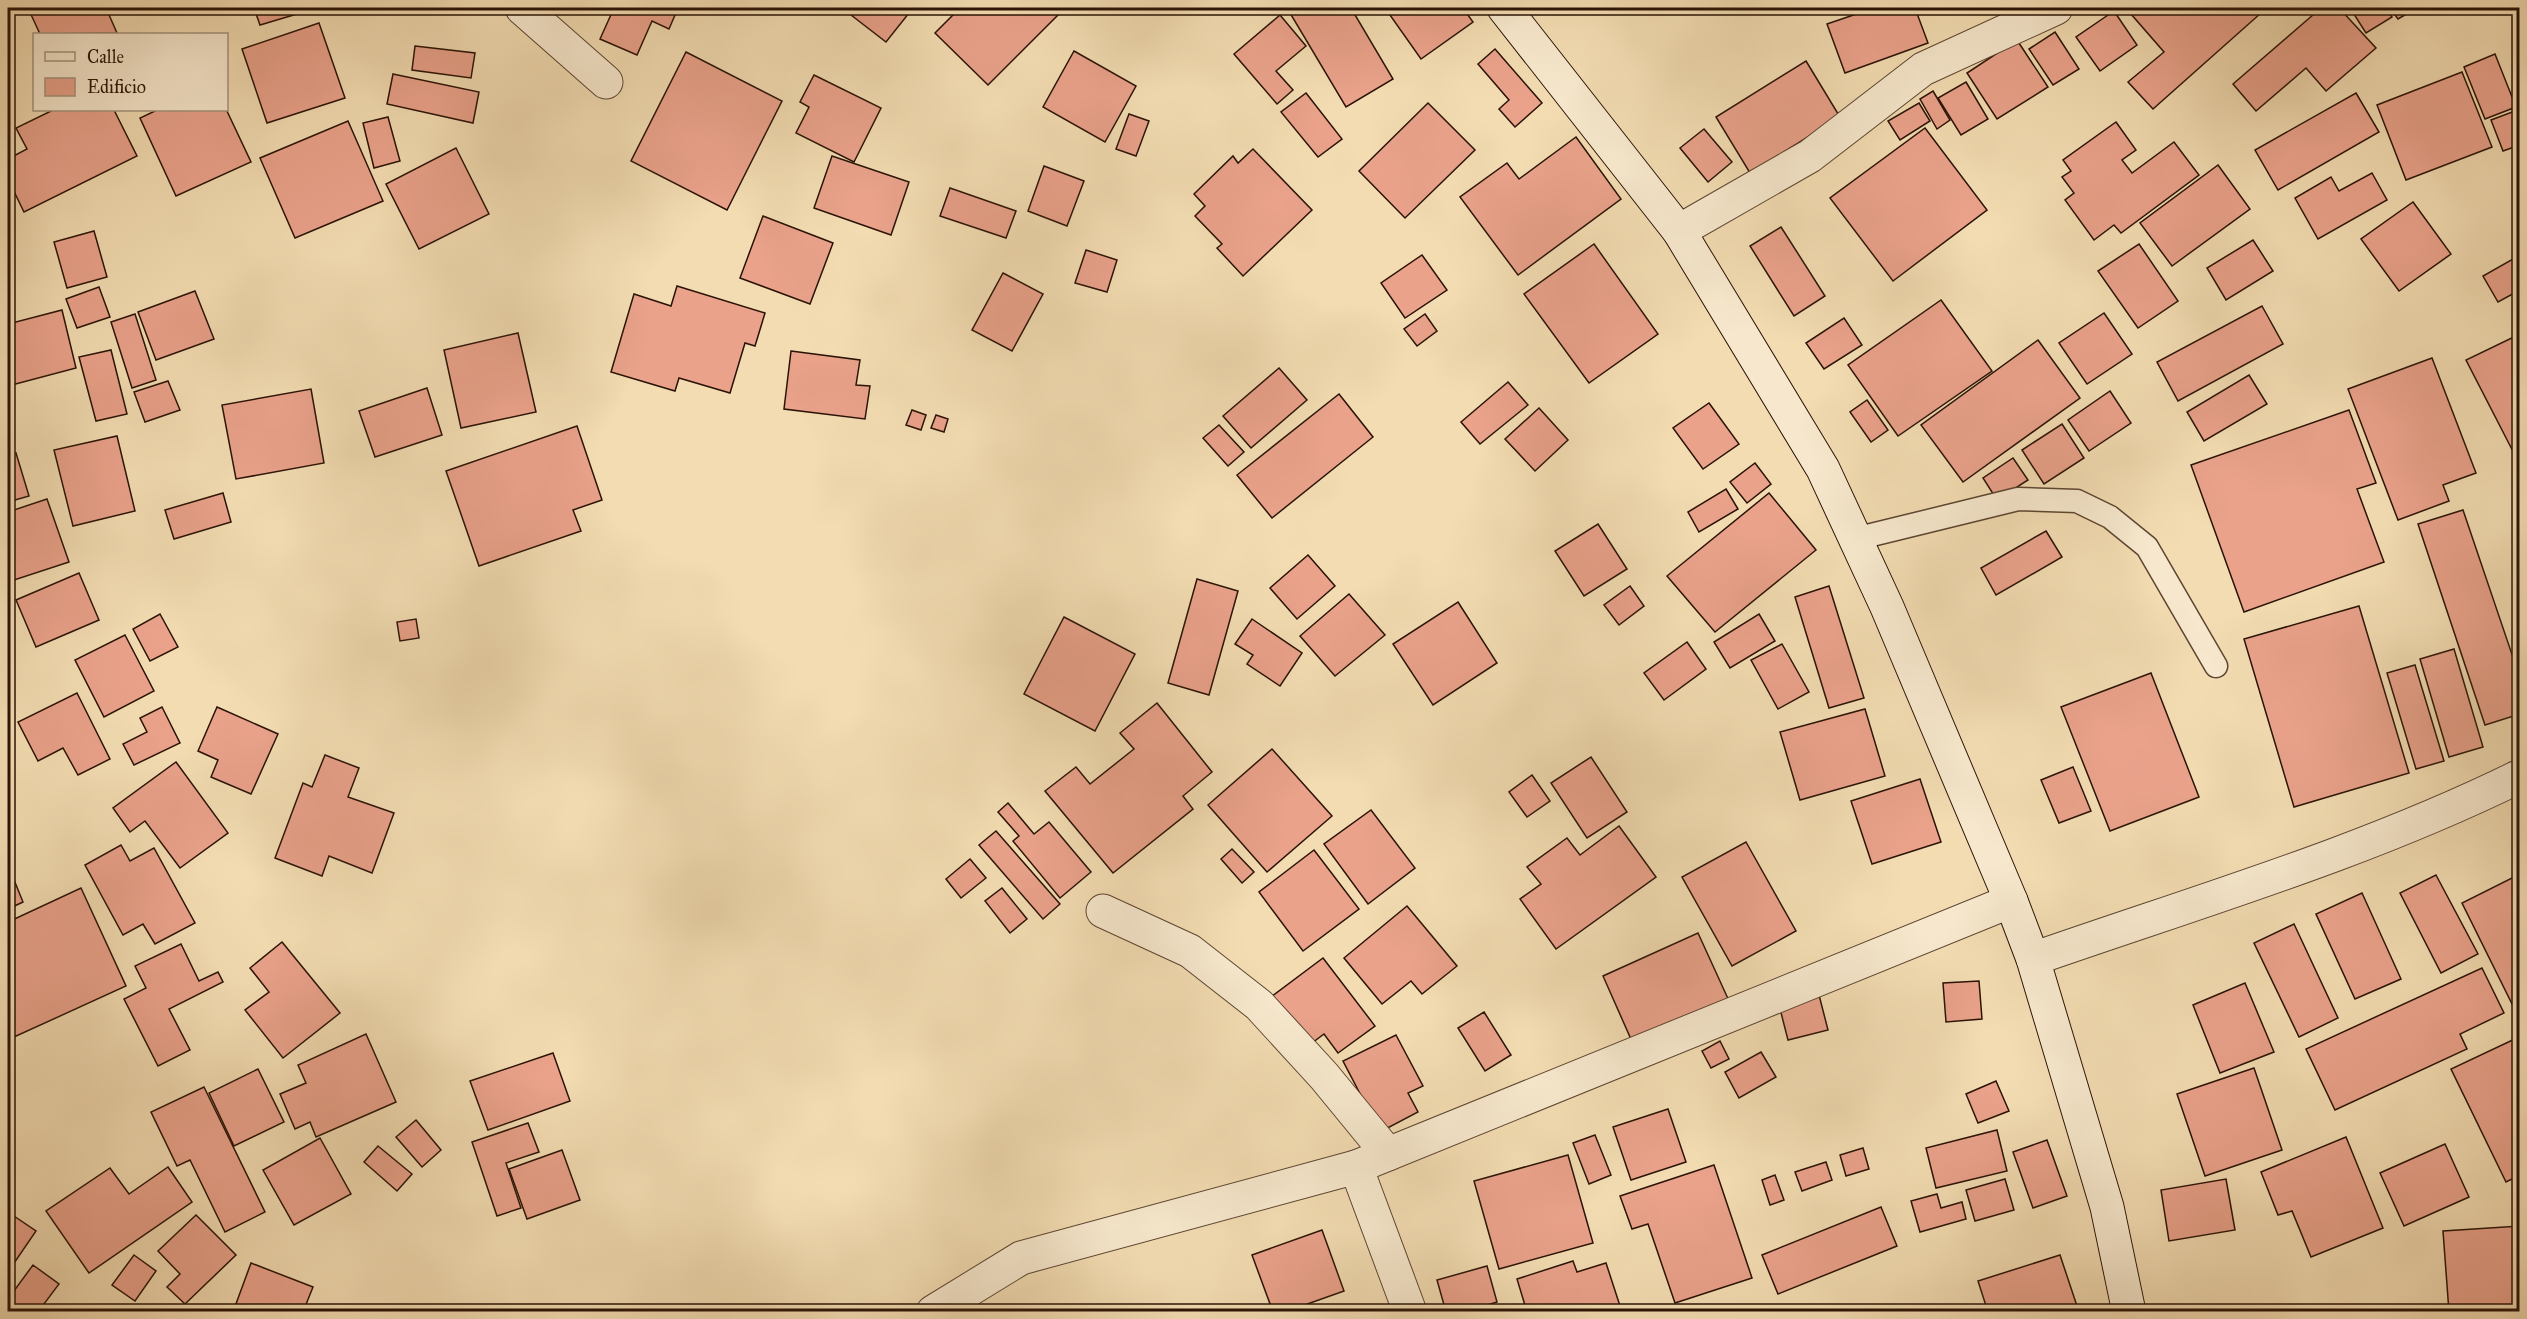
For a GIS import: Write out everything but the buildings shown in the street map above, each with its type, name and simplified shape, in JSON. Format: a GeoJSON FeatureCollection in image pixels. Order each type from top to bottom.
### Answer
{"type":"FeatureCollection","features":[{"type":"Feature","properties":{"kind":"street"},"geometry":{"type":"LineString","coordinates":[[522,8],[606,81]]}},
{"type":"Feature","properties":{"kind":"street"},"geometry":{"type":"LineString","coordinates":[[1504,8],[1679,231],[1822,470],[1887,607],[2011,900],[2032,959],[2107,1207],[2129,1311]]}},
{"type":"Feature","properties":{"kind":"street"},"geometry":{"type":"LineString","coordinates":[[1679,231],[1810,156],[1923,69],[2056,8]]}},
{"type":"Feature","properties":{"kind":"street"},"geometry":{"type":"LineString","coordinates":[[2032,959],[2374,840],[2465,803],[2520,776]]}},
{"type":"Feature","properties":{"kind":"street"},"geometry":{"type":"LineString","coordinates":[[933,1311],[1021,1258],[1356,1167],[2011,900]]}},
{"type":"Feature","properties":{"kind":"street"},"geometry":{"type":"LineString","coordinates":[[1103,911],[1190,951],[1259,1005],[1324,1077],[1388,1154]]}},
{"type":"Feature","properties":{"kind":"street"},"geometry":{"type":"LineString","coordinates":[[1356,1167],[1410,1311]]}},
{"type":"Feature","properties":{"kind":"lane"},"geometry":{"type":"LineString","coordinates":[[1855,539],[2018,499],[2077,501],[2110,517],[2146,547],[2216,666]]}}]}
